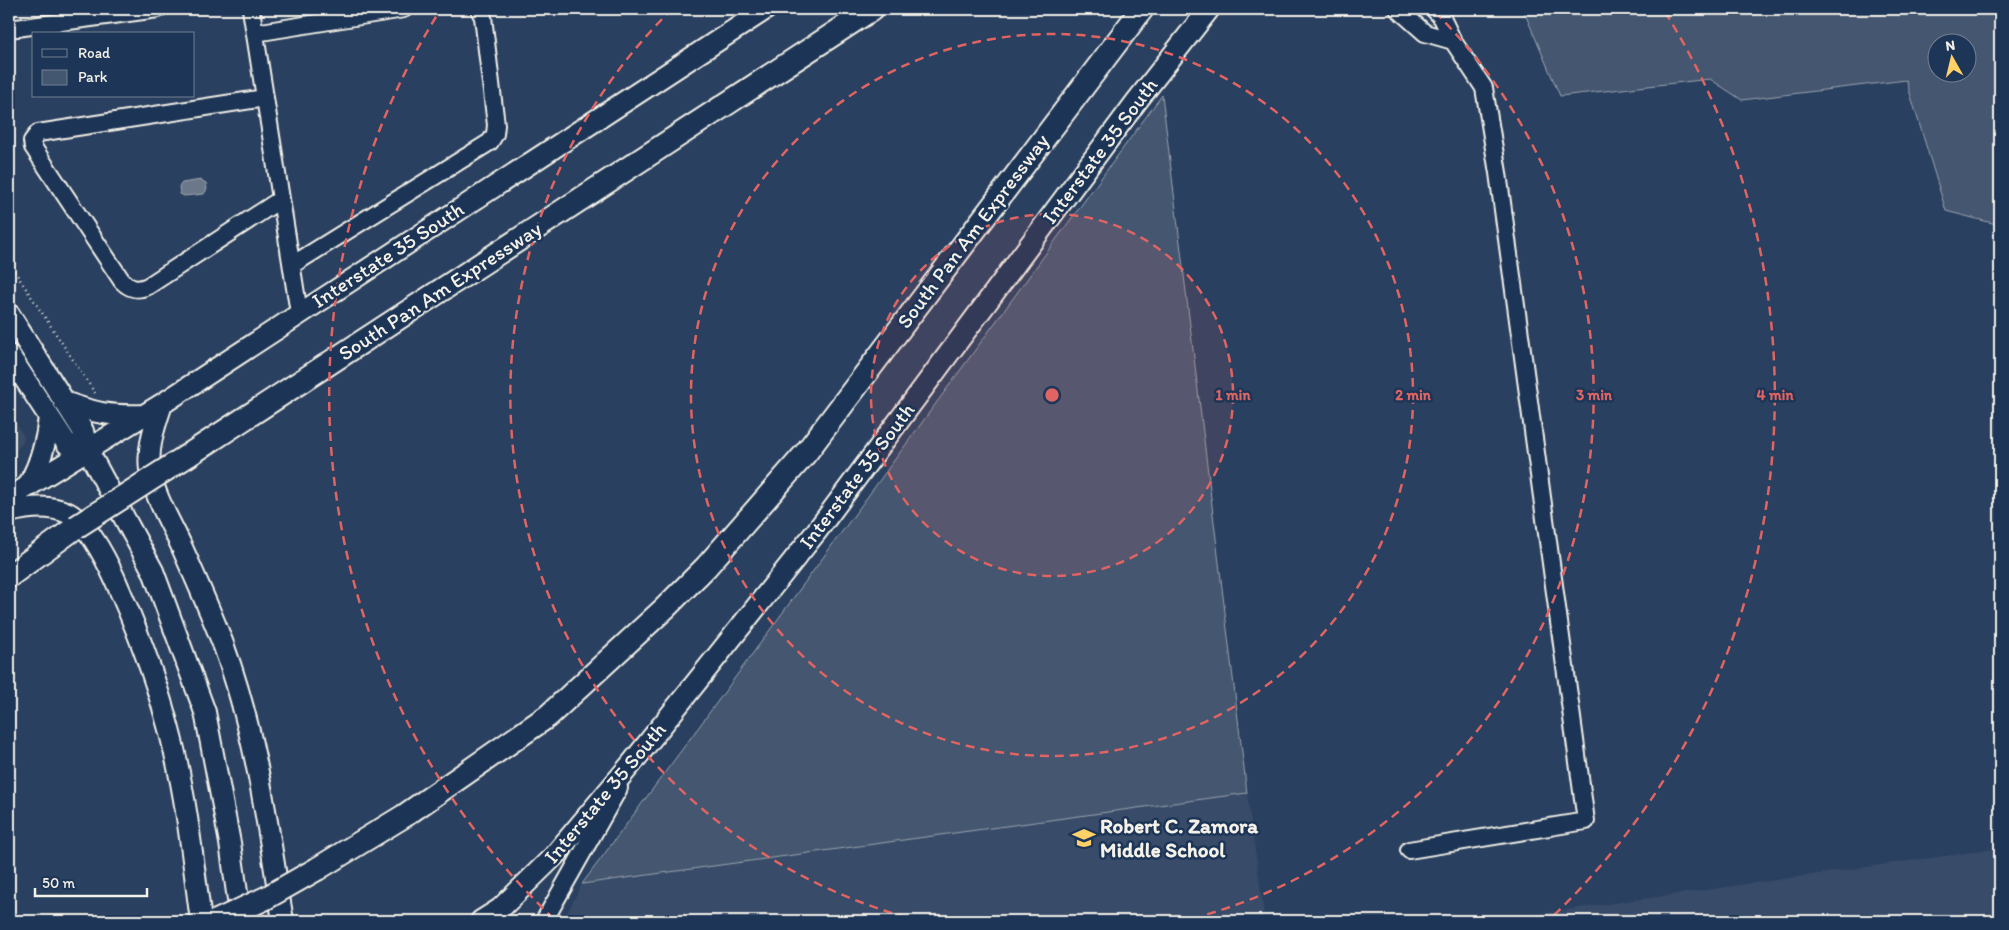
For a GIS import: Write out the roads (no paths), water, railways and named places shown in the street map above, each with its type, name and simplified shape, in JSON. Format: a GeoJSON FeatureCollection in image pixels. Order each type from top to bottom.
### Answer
{"type":"FeatureCollection","features":[{"type":"Feature","properties":{"kind":"highway","name":"South Pan Am Expressway"},"geometry":{"type":"LineString","coordinates":[[9,576],[76,527],[871,9]]}},
{"type":"Feature","properties":{"kind":"highway","name":"South Pan Am Expressway"},"geometry":{"type":"LineString","coordinates":[[217,921],[266,898],[404,816],[548,716],[672,602],[706,567],[805,454],[1142,9]]}},
{"type":"Feature","properties":{"kind":"highway"},"geometry":{"type":"LineString","coordinates":[[9,562],[76,527]]}},
{"type":"Feature","properties":{"kind":"main road","name":"Interstate 35 South"},"geometry":{"type":"LineString","coordinates":[[9,498],[162,404],[766,9]]}},
{"type":"Feature","properties":{"kind":"main road","name":"Interstate 35 South"},"geometry":{"type":"LineString","coordinates":[[481,921],[500,909],[554,856],[632,764],[816,532],[1136,102],[1208,9]]}},
{"type":"Feature","properties":{"kind":"main road"},"geometry":{"type":"LineString","coordinates":[[9,314],[84,433],[87,450],[153,571],[205,712],[230,844],[241,921]]}},
{"type":"Feature","properties":{"kind":"main road"},"geometry":{"type":"LineString","coordinates":[[9,355],[14,376],[49,416],[68,444],[87,450]]}},
{"type":"Feature","properties":{"kind":"main road"},"geometry":{"type":"LineString","coordinates":[[64,402],[96,413],[144,415]]}},
{"type":"Feature","properties":{"kind":"main road"},"geometry":{"type":"LineString","coordinates":[[162,404],[153,433],[150,471],[162,506],[208,604],[224,646],[241,703],[261,790],[283,921]]}},
{"type":"Feature","properties":{"kind":"main road"},"geometry":{"type":"LineString","coordinates":[[29,484],[39,465],[44,449],[49,416]]}},
{"type":"Feature","properties":{"kind":"main road"},"geometry":{"type":"LineString","coordinates":[[9,512],[36,507],[51,507],[70,513],[90,534],[110,568],[144,651],[173,745],[186,809],[201,921]]}},
{"type":"Feature","properties":{"kind":"street"},"geometry":{"type":"LineString","coordinates":[[9,29],[158,9]]}},
{"type":"Feature","properties":{"kind":"street"},"geometry":{"type":"LineString","coordinates":[[251,9],[299,313]]}},
{"type":"Feature","properties":{"kind":"street"},"geometry":{"type":"LineString","coordinates":[[255,33],[404,9]]}},
{"type":"Feature","properties":{"kind":"street"},"geometry":{"type":"LineString","coordinates":[[292,265],[490,142],[495,134],[496,125],[483,17],[479,9]]}},
{"type":"Feature","properties":{"kind":"street"},"geometry":{"type":"LineString","coordinates":[[1398,9],[1424,33],[1453,41]]}},
{"type":"Feature","properties":{"kind":"street"},"geometry":{"type":"LineString","coordinates":[[1409,850],[1586,821],[1500,183],[1484,88],[1453,41],[1442,18],[1434,9]]}},
{"type":"Feature","properties":{"kind":"street"},"geometry":{"type":"LineString","coordinates":[[266,98],[38,133],[32,141],[33,147],[122,282],[133,289],[141,290],[148,286],[282,199]]}},
{"type":"Feature","properties":{"kind":"street"},"geometry":{"type":"LineString","coordinates":[[544,921],[632,764]]}},
{"type":"Feature","properties":{"kind":"place","name":"Robert C. Zamora Middle School"},"geometry":{"type":"Point","coordinates":[1084,838]}}]}
